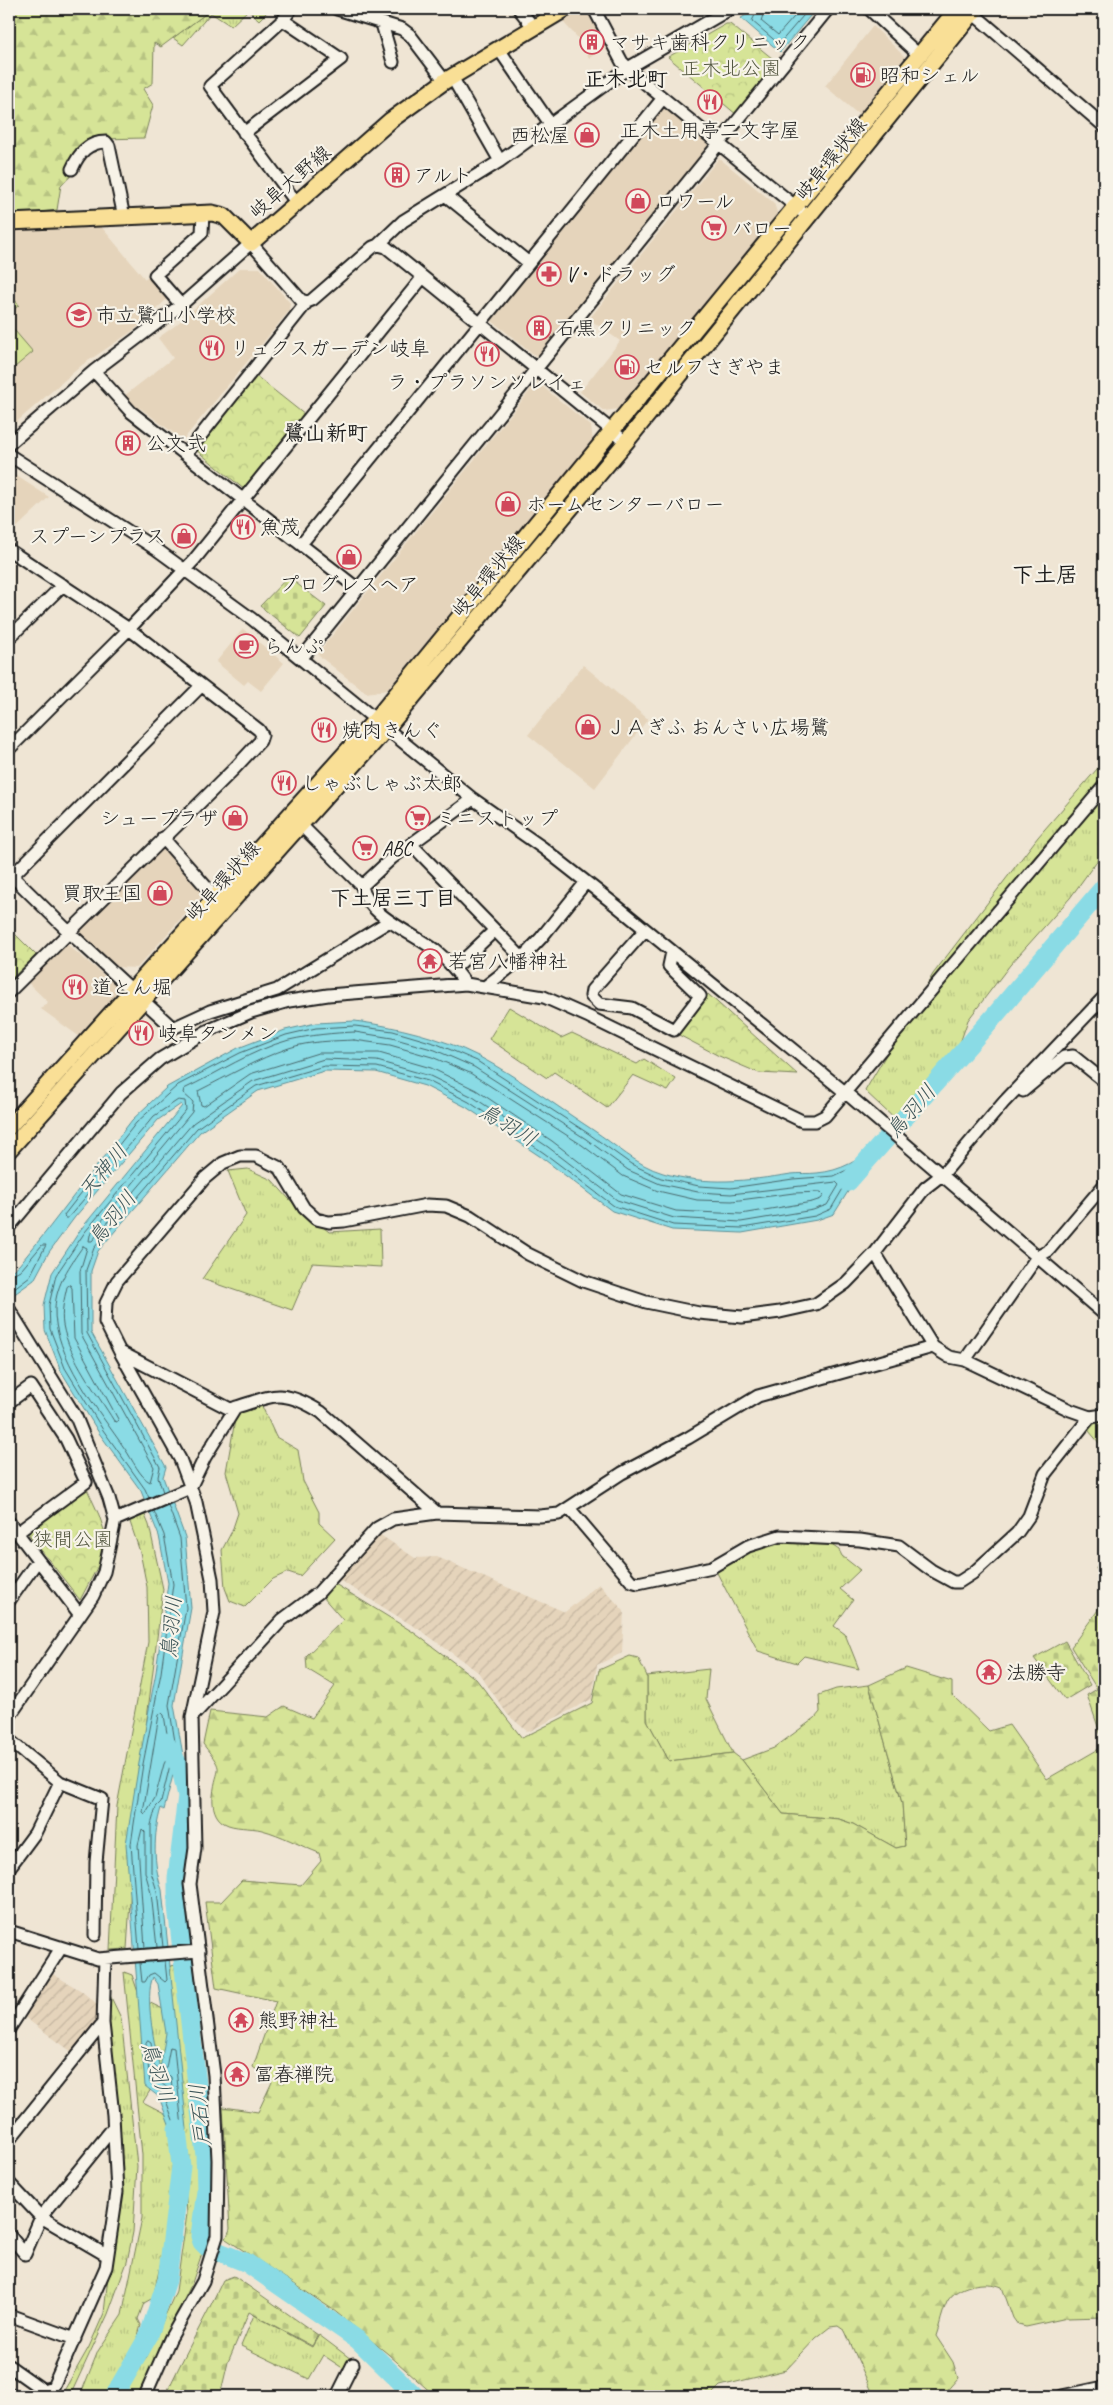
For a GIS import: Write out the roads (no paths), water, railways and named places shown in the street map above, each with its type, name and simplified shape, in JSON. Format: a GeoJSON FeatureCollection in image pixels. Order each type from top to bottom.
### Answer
{"type":"FeatureCollection","features":[{"type":"Feature","properties":{"kind":"main road","name":"岐阜大野線"},"geometry":{"type":"LineString","coordinates":[[9,222],[203,213],[224,216],[251,243],[392,120],[448,79],[565,9]]}},
{"type":"Feature","properties":{"kind":"main road","name":"岐阜環状線"},"geometry":{"type":"LineString","coordinates":[[9,1150],[301,825],[613,432],[957,9]]}},
{"type":"Feature","properties":{"kind":"main road","name":"岐阜環状線"},"geometry":{"type":"LineString","coordinates":[[9,1127],[130,990],[215,898],[382,724],[626,442],[809,218],[972,10]]}},
{"type":"Feature","properties":{"kind":"street"},"geometry":{"type":"LineString","coordinates":[[291,9],[283,20],[210,86],[296,202]]}},
{"type":"Feature","properties":{"kind":"street"},"geometry":{"type":"LineString","coordinates":[[337,9],[402,29],[410,35],[448,79],[500,161]]}},
{"type":"Feature","properties":{"kind":"street"},"geometry":{"type":"LineString","coordinates":[[519,9],[534,28]]}},
{"type":"Feature","properties":{"kind":"street"},"geometry":{"type":"LineString","coordinates":[[594,9],[622,62],[628,68],[809,218]]}},
{"type":"Feature","properties":{"kind":"street"},"geometry":{"type":"LineString","coordinates":[[186,454],[306,302],[312,300],[373,247],[378,245],[403,221],[500,161],[628,68],[730,9]]}},
{"type":"Feature","properties":{"kind":"street"},"geometry":{"type":"LineString","coordinates":[[301,659],[828,9]]}},
{"type":"Feature","properties":{"kind":"street"},"geometry":{"type":"LineString","coordinates":[[869,9],[919,55]]}},
{"type":"Feature","properties":{"kind":"street"},"geometry":{"type":"LineString","coordinates":[[972,10],[1104,126]]}},
{"type":"Feature","properties":{"kind":"street"},"geometry":{"type":"LineString","coordinates":[[244,133],[341,59],[283,20]]}},
{"type":"Feature","properties":{"kind":"street"},"geometry":{"type":"LineString","coordinates":[[382,24],[393,62]]}},
{"type":"Feature","properties":{"kind":"street"},"geometry":{"type":"LineString","coordinates":[[498,48],[551,125]]}},
{"type":"Feature","properties":{"kind":"street"},"geometry":{"type":"LineString","coordinates":[[301,544],[663,98]]}},
{"type":"Feature","properties":{"kind":"street"},"geometry":{"type":"LineString","coordinates":[[72,169],[79,154],[95,142],[106,142],[109,146],[124,217]]}},
{"type":"Feature","properties":{"kind":"street"},"geometry":{"type":"LineString","coordinates":[[445,195],[529,263]]}},
{"type":"Feature","properties":{"kind":"street"},"geometry":{"type":"LineString","coordinates":[[181,305],[155,275],[202,234],[203,213]]}},
{"type":"Feature","properties":{"kind":"street"},"geometry":{"type":"LineString","coordinates":[[9,444],[94,371],[181,305],[251,243],[301,300],[306,302]]}},
{"type":"Feature","properties":{"kind":"street"},"geometry":{"type":"LineString","coordinates":[[378,245],[386,247],[626,442]]}},
{"type":"Feature","properties":{"kind":"street"},"geometry":{"type":"LineString","coordinates":[[9,749],[185,570],[244,500],[422,277]]}},
{"type":"Feature","properties":{"kind":"street"},"geometry":{"type":"LineString","coordinates":[[94,371],[131,412],[358,589]]}},
{"type":"Feature","properties":{"kind":"street"},"geometry":{"type":"LineString","coordinates":[[9,455],[156,549],[185,570],[301,659],[473,799],[586,882],[849,1096],[1104,1314]]}},
{"type":"Feature","properties":{"kind":"street"},"geometry":{"type":"LineString","coordinates":[[9,550],[129,629],[259,730],[262,736],[235,768],[9,992]]}},
{"type":"Feature","properties":{"kind":"street"},"geometry":{"type":"LineString","coordinates":[[9,638],[63,585]]}},
{"type":"Feature","properties":{"kind":"street"},"geometry":{"type":"LineString","coordinates":[[202,686],[10,876],[141,1001],[173,1028],[210,1011],[277,990],[388,922]]}},
{"type":"Feature","properties":{"kind":"street"},"geometry":{"type":"LineString","coordinates":[[9,1227],[121,1093],[160,1059],[207,1031],[251,1012],[289,1001],[328,995],[466,984],[544,997],[802,1121],[815,1120],[825,1116],[849,1096],[1104,786]]}},
{"type":"Feature","properties":{"kind":"street"},"geometry":{"type":"LineString","coordinates":[[362,886],[392,858],[412,845],[453,811],[473,799]]}},
{"type":"Feature","properties":{"kind":"street"},"geometry":{"type":"LineString","coordinates":[[301,825],[362,886],[363,894],[388,922],[416,936],[455,968],[466,984]]}},
{"type":"Feature","properties":{"kind":"street"},"geometry":{"type":"LineString","coordinates":[[163,838],[215,898]]}},
{"type":"Feature","properties":{"kind":"street"},"geometry":{"type":"LineString","coordinates":[[412,845],[522,958]]}},
{"type":"Feature","properties":{"kind":"street"},"geometry":{"type":"LineString","coordinates":[[486,986],[522,958],[541,938],[586,882]]}},
{"type":"Feature","properties":{"kind":"street"},"geometry":{"type":"LineString","coordinates":[[455,968],[495,930]]}},
{"type":"Feature","properties":{"kind":"street"},"geometry":{"type":"LineString","coordinates":[[645,930],[592,990],[591,996],[599,1004],[632,1008],[674,1030],[700,996],[668,966],[672,952]]}},
{"type":"Feature","properties":{"kind":"street"},"geometry":{"type":"LineString","coordinates":[[145,2396],[170,2339],[203,2281],[216,2241],[218,2144],[214,2075],[196,1951],[190,1884],[195,1848],[192,1717],[214,1612],[212,1579],[196,1502],[180,1459],[105,1322],[106,1303],[117,1281],[205,1178],[222,1163],[240,1156],[256,1156],[280,1168],[304,1208],[316,1218],[329,1222],[344,1222],[426,1205],[446,1206],[470,1216],[528,1254],[583,1281],[646,1302],[699,1314],[742,1317],[780,1312],[816,1304],[846,1283],[875,1253],[925,1188],[1104,996]]}},
{"type":"Feature","properties":{"kind":"street"},"geometry":{"type":"LineString","coordinates":[[1004,1102],[1023,1091],[1064,1057],[1073,1056],[1104,1081]]}},
{"type":"Feature","properties":{"kind":"street"},"geometry":{"type":"LineString","coordinates":[[965,1360],[1038,1257],[1048,1251],[1104,1185]]}},
{"type":"Feature","properties":{"kind":"street"},"geometry":{"type":"LineString","coordinates":[[875,1253],[934,1347],[949,1356],[965,1360],[1070,1410],[1090,1417],[1104,1416]]}},
{"type":"Feature","properties":{"kind":"street"},"geometry":{"type":"LineString","coordinates":[[9,1309],[76,1417],[119,1518],[104,1572],[80,1615],[9,1717]]}},
{"type":"Feature","properties":{"kind":"street"},"geometry":{"type":"LineString","coordinates":[[192,1717],[282,1620],[318,1593],[377,1528],[393,1519],[437,1513],[540,1516],[559,1514],[622,1473],[688,1438],[758,1396],[934,1347]]}},
{"type":"Feature","properties":{"kind":"street"},"geometry":{"type":"LineString","coordinates":[[120,1352],[230,1409],[261,1397],[276,1396],[300,1399],[321,1412],[437,1513]]}},
{"type":"Feature","properties":{"kind":"street"},"geometry":{"type":"LineString","coordinates":[[9,1402],[31,1386],[66,1439],[86,1482],[17,1533]]}},
{"type":"Feature","properties":{"kind":"street"},"geometry":{"type":"LineString","coordinates":[[119,1518],[190,1488],[205,1457],[236,1407]]}},
{"type":"Feature","properties":{"kind":"street"},"geometry":{"type":"LineString","coordinates":[[569,1508],[631,1581],[638,1583],[712,1567],[748,1546],[780,1536],[860,1540],[899,1546],[931,1570],[953,1582],[959,1582],[972,1573],[1017,1533],[1029,1516],[1045,1474],[1090,1417]]}},
{"type":"Feature","properties":{"kind":"street"},"geometry":{"type":"LineString","coordinates":[[9,1522],[80,1615]]}},
{"type":"Feature","properties":{"kind":"street"},"geometry":{"type":"LineString","coordinates":[[9,1601],[38,1560]]}},
{"type":"Feature","properties":{"kind":"street"},"geometry":{"type":"LineString","coordinates":[[9,1740],[60,1782],[102,1799],[96,1862],[95,1935]]}},
{"type":"Feature","properties":{"kind":"street"},"geometry":{"type":"LineString","coordinates":[[9,1868],[35,1833],[60,1782]]}},
{"type":"Feature","properties":{"kind":"street"},"geometry":{"type":"LineString","coordinates":[[9,1931],[98,1959],[196,1951]]}},
{"type":"Feature","properties":{"kind":"street"},"geometry":{"type":"LineString","coordinates":[[9,2029],[61,1948]]}},
{"type":"Feature","properties":{"kind":"street"},"geometry":{"type":"LineString","coordinates":[[9,2366],[43,2390],[53,2387],[106,2267],[106,2255],[117,2192],[103,2023],[109,1959]]}},
{"type":"Feature","properties":{"kind":"street"},"geometry":{"type":"LineString","coordinates":[[9,2140],[103,2023]]}},
{"type":"Feature","properties":{"kind":"street"},"geometry":{"type":"LineString","coordinates":[[9,2235],[25,2254],[41,2217],[113,2128]]}},
{"type":"Feature","properties":{"kind":"street"},"geometry":{"type":"LineString","coordinates":[[9,2185],[41,2217],[106,2255]]}},
{"type":"Feature","properties":{"kind":"street"},"geometry":{"type":"LineString","coordinates":[[9,2315],[75,2339]]}},
{"type":"Feature","properties":{"kind":"street"},"geometry":{"type":"LineString","coordinates":[[337,2396],[353,2364]]}},
{"type":"Feature","properties":{"kind":"street"},"geometry":{"type":"LineString","coordinates":[[1062,2396],[1104,2387]]}},
{"type":"Feature","properties":{"kind":"street"},"geometry":{"type":"LineString","coordinates":[[9,2393],[13,2396]]}},
{"type":"Feature","properties":{"kind":"water"},"geometry":{"type":"Polygon","coordinates":[[[757,9],[816,9],[780,52],[741,18],[757,9]]]}},
{"type":"Feature","properties":{"kind":"water","name":"天神川"},"geometry":{"type":"Polygon","coordinates":[[[355,1021],[371,1023],[418,1034],[464,1049],[522,1082],[635,1160],[663,1173],[679,1177],[695,1180],[727,1181],[826,1172],[849,1164],[877,1145],[834,1214],[817,1220],[742,1233],[672,1230],[612,1211],[541,1157],[466,1107],[425,1086],[376,1072],[324,1071],[258,1091],[200,1132],[98,1251],[91,1271],[91,1332],[166,1467],[163,1477],[185,1537],[191,1608],[174,1705],[183,1755],[175,1767],[164,1810],[161,1808],[155,1839],[187,2129],[181,2156],[159,2097],[145,2086],[126,1844],[156,1672],[168,1583],[159,1536],[141,1491],[99,1433],[61,1371],[45,1330],[44,1305],[52,1273],[81,1229],[182,1106],[181,1104],[158,1120],[75,1217],[49,1252],[34,1280],[9,1298],[9,1273],[19,1265],[45,1233],[132,1120],[167,1087],[238,1048],[285,1030],[316,1023],[355,1021]],[[153,1977],[150,2009],[160,2069],[166,2033],[158,1984],[153,1977]]]}},
{"type":"Feature","properties":{"kind":"waterway","name":"鳥羽川"},"geometry":{"type":"LineString","coordinates":[[848,1182],[997,1013],[1104,887]]}},
{"type":"Feature","properties":{"kind":"waterway","name":"戸石川"},"geometry":{"type":"LineString","coordinates":[[165,1742],[181,1769],[187,1796],[177,1878],[177,1906],[205,2156],[206,2191],[200,2236],[202,2242],[207,2247],[247,2263],[358,2340],[415,2396]]}},
{"type":"Feature","properties":{"kind":"waterway","name":"鳥羽川"},"geometry":{"type":"LineString","coordinates":[[114,2396],[149,2335],[167,2280],[181,2166],[177,2129]]}},
{"type":"Feature","properties":{"kind":"place","name":"マサキ歯科クリニック"},"geometry":{"type":"Point","coordinates":[592,42]}},
{"type":"Feature","properties":{"kind":"place","name":"昭和シェル"},"geometry":{"type":"Point","coordinates":[863,75]}},
{"type":"Feature","properties":{"kind":"place","name":"正木土用亭二文字屋"},"geometry":{"type":"Point","coordinates":[710,102]}},
{"type":"Feature","properties":{"kind":"place","name":"西松屋"},"geometry":{"type":"Point","coordinates":[587,135]}},
{"type":"Feature","properties":{"kind":"place","name":"アルト"},"geometry":{"type":"Point","coordinates":[397,175]}},
{"type":"Feature","properties":{"kind":"place","name":"ロワール"},"geometry":{"type":"Point","coordinates":[638,201]}},
{"type":"Feature","properties":{"kind":"place","name":"バロー"},"geometry":{"type":"Point","coordinates":[714,228]}},
{"type":"Feature","properties":{"kind":"place","name":"V・ドラッグ"},"geometry":{"type":"Point","coordinates":[549,274]}},
{"type":"Feature","properties":{"kind":"place","name":"市立鷺山小学校"},"geometry":{"type":"Point","coordinates":[79,315]}},
{"type":"Feature","properties":{"kind":"place","name":"石黒クリニック"},"geometry":{"type":"Point","coordinates":[539,328]}},
{"type":"Feature","properties":{"kind":"place","name":"リュクスガーデン岐阜"},"geometry":{"type":"Point","coordinates":[212,348]}},
{"type":"Feature","properties":{"kind":"place","name":"ラ・プラソンソレイェ"},"geometry":{"type":"Point","coordinates":[487,354]}},
{"type":"Feature","properties":{"kind":"place","name":"セルフさぎやま"},"geometry":{"type":"Point","coordinates":[627,367]}},
{"type":"Feature","properties":{"kind":"place","name":"公文式"},"geometry":{"type":"Point","coordinates":[128,443]}},
{"type":"Feature","properties":{"kind":"place","name":"ホームセンターバロー"},"geometry":{"type":"Point","coordinates":[508,504]}},
{"type":"Feature","properties":{"kind":"place","name":"魚茂"},"geometry":{"type":"Point","coordinates":[243,527]}},
{"type":"Feature","properties":{"kind":"place","name":"スプーンプラス"},"geometry":{"type":"Point","coordinates":[184,536]}},
{"type":"Feature","properties":{"kind":"place","name":"プログレスヘア"},"geometry":{"type":"Point","coordinates":[349,557]}},
{"type":"Feature","properties":{"kind":"place","name":"らんぷ"},"geometry":{"type":"Point","coordinates":[246,646]}},
{"type":"Feature","properties":{"kind":"place","name":"ＪＡぎふ おんさい広場鷺"},"geometry":{"type":"Point","coordinates":[588,727]}},
{"type":"Feature","properties":{"kind":"place","name":"焼肉きんぐ"},"geometry":{"type":"Point","coordinates":[324,730]}},
{"type":"Feature","properties":{"kind":"place","name":"しゃぶしゃぶ太郎"},"geometry":{"type":"Point","coordinates":[284,783]}},
{"type":"Feature","properties":{"kind":"place","name":"シュープラザ"},"geometry":{"type":"Point","coordinates":[235,818]}},
{"type":"Feature","properties":{"kind":"place","name":"ミニストップ"},"geometry":{"type":"Point","coordinates":[418,818]}},
{"type":"Feature","properties":{"kind":"place","name":"ABC"},"geometry":{"type":"Point","coordinates":[365,848]}},
{"type":"Feature","properties":{"kind":"place","name":"買取王国"},"geometry":{"type":"Point","coordinates":[160,893]}},
{"type":"Feature","properties":{"kind":"place","name":"若宮八幡神社"},"geometry":{"type":"Point","coordinates":[430,961]}},
{"type":"Feature","properties":{"kind":"place","name":"道とん堀"},"geometry":{"type":"Point","coordinates":[75,987]}},
{"type":"Feature","properties":{"kind":"place","name":"岐阜タンメン"},"geometry":{"type":"Point","coordinates":[141,1033]}},
{"type":"Feature","properties":{"kind":"place","name":"法勝寺"},"geometry":{"type":"Point","coordinates":[989,1672]}},
{"type":"Feature","properties":{"kind":"place","name":"熊野神社"},"geometry":{"type":"Point","coordinates":[241,2020]}},
{"type":"Feature","properties":{"kind":"place","name":"冨春禅院"},"geometry":{"type":"Point","coordinates":[237,2074]}},
{"type":"Feature","properties":{"kind":"district","name":"正木北町"},"geometry":{"type":"Point","coordinates":[626,79]}},
{"type":"Feature","properties":{"kind":"district","name":"鷺山新町"},"geometry":{"type":"Point","coordinates":[326,433]}},
{"type":"Feature","properties":{"kind":"district","name":"下土居"},"geometry":{"type":"Point","coordinates":[1045,575]}},
{"type":"Feature","properties":{"kind":"district","name":"下土居三丁目"},"geometry":{"type":"Point","coordinates":[393,898]}},
{"type":"Feature","properties":{"kind":"park label","name":"正木北公園"},"geometry":{"type":"Point","coordinates":[731,68]}},
{"type":"Feature","properties":{"kind":"park label","name":"狭間公園"},"geometry":{"type":"Point","coordinates":[73,1539]}}]}
